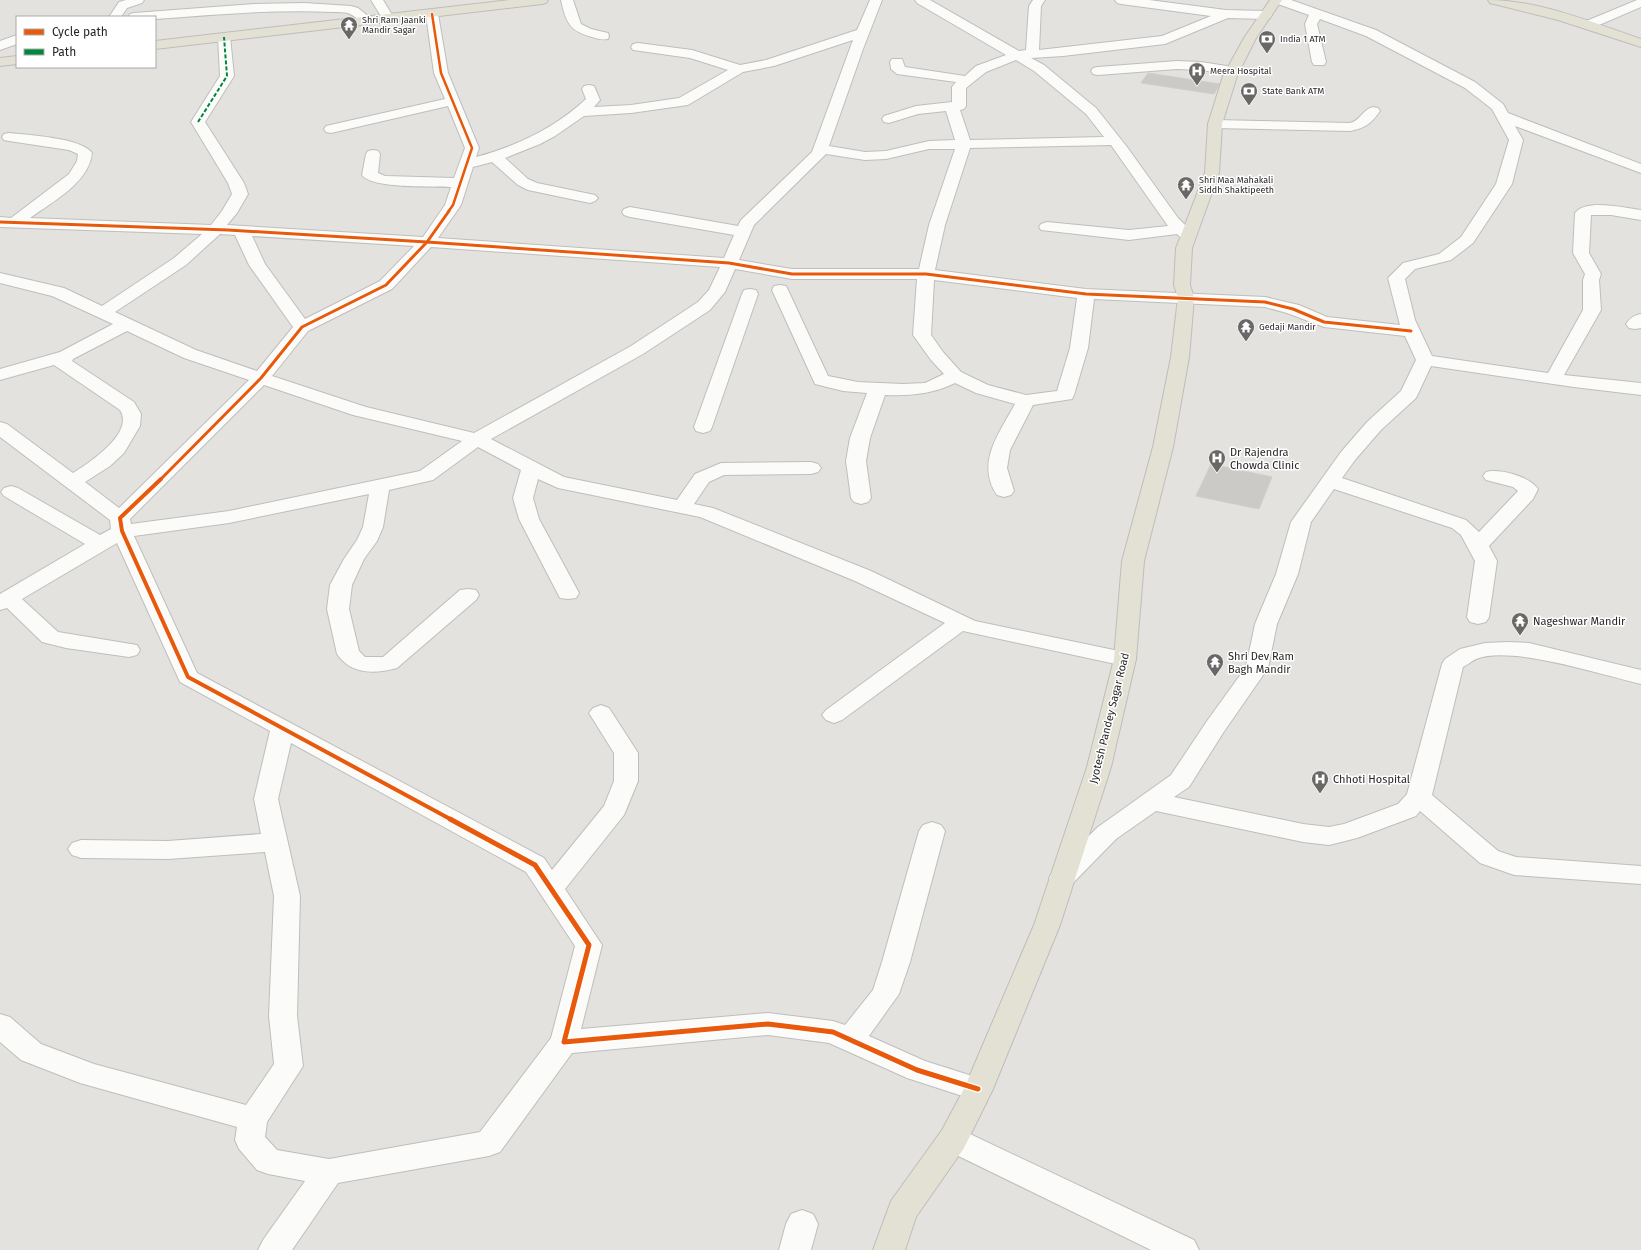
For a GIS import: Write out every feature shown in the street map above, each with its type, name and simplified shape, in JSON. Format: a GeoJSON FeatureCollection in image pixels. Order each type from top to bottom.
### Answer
{"type":"FeatureCollection","features":[{"type":"Feature","properties":{"kind":"main road"},"geometry":{"type":"LineString","coordinates":[[156,45],[432,14],[542,0]]}},
{"type":"Feature","properties":{"kind":"main road"},"geometry":{"type":"LineString","coordinates":[[1494,0],[1588,25],[1641,43]]}},
{"type":"Feature","properties":{"kind":"main road","name":"Jyotesh Pandey Sagar Road"},"geometry":{"type":"LineString","coordinates":[[889,1250],[902,1211],[953,1139],[978,1089],[1047,924],[1099,768],[1125,659],[1133,561],[1163,447],[1180,357],[1186,298],[1182,285],[1185,233],[1212,173],[1215,124],[1233,71],[1250,38],[1274,5]]}},
{"type":"Feature","properties":{"kind":"main road"},"geometry":{"type":"LineString","coordinates":[[0,62],[16,60]]}},
{"type":"Feature","properties":{"kind":"street"},"geometry":{"type":"LineString","coordinates":[[116,16],[123,5],[138,0]]}},
{"type":"Feature","properties":{"kind":"street"},"geometry":{"type":"LineString","coordinates":[[244,0],[254,8]]}},
{"type":"Feature","properties":{"kind":"street"},"geometry":{"type":"LineString","coordinates":[[377,0],[388,18]]}},
{"type":"Feature","properties":{"kind":"street"},"geometry":{"type":"LineString","coordinates":[[567,0],[571,18],[575,25],[581,31],[603,36]]}},
{"type":"Feature","properties":{"kind":"street"},"geometry":{"type":"LineString","coordinates":[[121,524],[229,517],[426,476],[477,439],[637,350],[704,306],[717,292],[747,223],[819,154],[862,33],[876,0]]}},
{"type":"Feature","properties":{"kind":"street"},"geometry":{"type":"LineString","coordinates":[[921,0],[1039,68],[1091,111],[1115,141],[1172,221],[1185,233]]}},
{"type":"Feature","properties":{"kind":"street"},"geometry":{"type":"LineString","coordinates":[[1032,54],[1035,6],[1039,0]]}},
{"type":"Feature","properties":{"kind":"street"},"geometry":{"type":"LineString","coordinates":[[1121,0],[1226,14]]}},
{"type":"Feature","properties":{"kind":"street"},"geometry":{"type":"LineString","coordinates":[[1588,25],[1641,4]]}},
{"type":"Feature","properties":{"kind":"street"},"geometry":{"type":"LineString","coordinates":[[889,120],[916,110],[959,106],[959,87],[981,69],[1017,55],[1133,45],[1165,40],[1226,14],[1274,5],[1316,13],[1371,33],[1470,85],[1498,107],[1516,140],[1504,184],[1467,240],[1445,257],[1409,266],[1396,278],[1406,320],[1425,360]]}},
{"type":"Feature","properties":{"kind":"street"},"geometry":{"type":"LineString","coordinates":[[147,16],[254,8],[304,7],[341,8],[354,11],[368,21]]}},
{"type":"Feature","properties":{"kind":"street"},"geometry":{"type":"LineString","coordinates":[[1316,13],[1311,24],[1319,62]]}},
{"type":"Feature","properties":{"kind":"street"},"geometry":{"type":"LineString","coordinates":[[129,650],[66,641],[50,637],[4,601],[100,544],[121,524],[159,481],[261,378],[302,327],[386,285],[428,242],[454,205],[472,148],[441,73],[432,14]]}},
{"type":"Feature","properties":{"kind":"street"},"geometry":{"type":"LineString","coordinates":[[582,112],[631,109],[683,102],[739,69],[769,63],[862,33]]}},
{"type":"Feature","properties":{"kind":"street"},"geometry":{"type":"LineString","coordinates":[[104,313],[198,247],[234,206],[240,194],[236,183],[198,122],[227,76],[224,37]]}},
{"type":"Feature","properties":{"kind":"street"},"geometry":{"type":"LineString","coordinates":[[0,46],[16,39]]}},
{"type":"Feature","properties":{"kind":"street"},"geometry":{"type":"LineString","coordinates":[[638,47],[692,54],[739,69]]}},
{"type":"Feature","properties":{"kind":"street"},"geometry":{"type":"LineString","coordinates":[[897,62],[898,69],[902,71],[968,80]]}},
{"type":"Feature","properties":{"kind":"street"},"geometry":{"type":"LineString","coordinates":[[1098,71],[1177,65],[1201,66],[1233,71]]}},
{"type":"Feature","properties":{"kind":"street"},"geometry":{"type":"LineString","coordinates":[[373,154],[370,175],[374,178],[383,180],[464,174],[495,157],[549,135],[582,112],[593,100],[589,89]]}},
{"type":"Feature","properties":{"kind":"street"},"geometry":{"type":"LineString","coordinates":[[332,129],[453,101]]}},
{"type":"Feature","properties":{"kind":"street"},"geometry":{"type":"LineString","coordinates":[[952,107],[964,144],[937,225],[926,274],[922,335],[937,356],[955,376],[982,390],[1026,401],[1065,395],[1079,348],[1086,294]]}},
{"type":"Feature","properties":{"kind":"street"},"geometry":{"type":"LineString","coordinates":[[1215,124],[1350,127],[1359,125],[1373,111]]}},
{"type":"Feature","properties":{"kind":"street"},"geometry":{"type":"LineString","coordinates":[[1503,116],[1641,169]]}},
{"type":"Feature","properties":{"kind":"street"},"geometry":{"type":"LineString","coordinates":[[3,137],[72,146],[82,150],[85,153],[84,161],[75,177],[8,222]]}},
{"type":"Feature","properties":{"kind":"street"},"geometry":{"type":"LineString","coordinates":[[821,149],[864,156],[886,155],[929,145],[1115,141]]}},
{"type":"Feature","properties":{"kind":"street"},"geometry":{"type":"LineString","coordinates":[[495,157],[523,182],[533,187],[590,198]]}},
{"type":"Feature","properties":{"kind":"street"},"geometry":{"type":"LineString","coordinates":[[1553,379],[1592,310],[1591,280],[1593,274],[1581,254],[1583,213],[1589,210],[1598,210],[1641,215]]}},
{"type":"Feature","properties":{"kind":"street"},"geometry":{"type":"LineString","coordinates":[[630,212],[743,232]]}},
{"type":"Feature","properties":{"kind":"street"},"geometry":{"type":"LineString","coordinates":[[8,222],[241,230],[428,242],[729,263],[792,274],[926,274],[1086,294],[1265,302],[1292,309],[1324,322],[1411,331]]}},
{"type":"Feature","properties":{"kind":"street"},"geometry":{"type":"LineString","coordinates":[[1047,227],[1129,235],[1185,233]]}},
{"type":"Feature","properties":{"kind":"street"},"geometry":{"type":"LineString","coordinates":[[241,230],[257,265],[302,327]]}},
{"type":"Feature","properties":{"kind":"street"},"geometry":{"type":"LineString","coordinates":[[717,292],[764,295],[780,290],[792,274]]}},
{"type":"Feature","properties":{"kind":"street"},"geometry":{"type":"LineString","coordinates":[[0,278],[58,292],[190,354],[261,378],[360,411],[477,439],[558,482],[706,512],[863,576],[969,626],[1125,659]]}},
{"type":"Feature","properties":{"kind":"street"},"geometry":{"type":"LineString","coordinates":[[780,290],[821,380],[839,384],[878,388],[909,389],[927,388],[955,376]]}},
{"type":"Feature","properties":{"kind":"street"},"geometry":{"type":"LineString","coordinates":[[703,427],[750,294]]}},
{"type":"Feature","properties":{"kind":"street"},"geometry":{"type":"LineString","coordinates":[[0,375],[66,356],[127,324]]}},
{"type":"Feature","properties":{"kind":"street"},"geometry":{"type":"LineString","coordinates":[[66,356],[62,363],[127,406],[132,414],[131,426],[117,449],[103,462],[72,482]]}},
{"type":"Feature","properties":{"kind":"street"},"geometry":{"type":"LineString","coordinates":[[1425,360],[1553,379],[1641,389]]}},
{"type":"Feature","properties":{"kind":"street"},"geometry":{"type":"LineString","coordinates":[[1062,878],[1107,833],[1180,781],[1215,727],[1258,668],[1266,624],[1287,574],[1301,522],[1348,456],[1374,426],[1409,394],[1425,360]]}},
{"type":"Feature","properties":{"kind":"street"},"geometry":{"type":"LineString","coordinates":[[861,498],[856,461],[860,438],[878,388]]}},
{"type":"Feature","properties":{"kind":"street"},"geometry":{"type":"LineString","coordinates":[[1004,490],[997,468],[1000,450],[1026,401]]}},
{"type":"Feature","properties":{"kind":"street"},"geometry":{"type":"LineString","coordinates":[[0,428],[72,482],[121,524],[188,677],[535,865],[588,945],[564,1042],[489,1143],[329,1172],[268,1161],[250,1140],[253,1118],[289,1066],[283,1016],[287,896],[266,799],[282,729]]}},
{"type":"Feature","properties":{"kind":"street"},"geometry":{"type":"LineString","coordinates":[[531,468],[523,498],[529,519],[568,593]]}},
{"type":"Feature","properties":{"kind":"street"},"geometry":{"type":"LineString","coordinates":[[682,507],[702,478],[721,468],[811,468]]}},
{"type":"Feature","properties":{"kind":"street"},"geometry":{"type":"LineString","coordinates":[[1478,544],[1526,495],[1528,489],[1520,483],[1493,476]]}},
{"type":"Feature","properties":{"kind":"street"},"geometry":{"type":"LineString","coordinates":[[1330,481],[1459,524],[1468,531],[1478,544],[1486,561],[1478,617]]}},
{"type":"Feature","properties":{"kind":"street"},"geometry":{"type":"LineString","coordinates":[[380,486],[373,527],[367,541],[354,559],[341,585],[338,609],[348,654],[358,663],[373,665],[389,663],[468,595]]}},
{"type":"Feature","properties":{"kind":"street"},"geometry":{"type":"LineString","coordinates":[[11,492],[100,544]]}},
{"type":"Feature","properties":{"kind":"street"},"geometry":{"type":"LineString","coordinates":[[834,715],[961,622]]}},
{"type":"Feature","properties":{"kind":"street"},"geometry":{"type":"LineString","coordinates":[[1151,801],[1303,833],[1329,836],[1348,832],[1407,810],[1419,797],[1453,664],[1468,654],[1485,650],[1528,650],[1641,677]]}},
{"type":"Feature","properties":{"kind":"street"},"geometry":{"type":"LineString","coordinates":[[551,889],[615,809],[626,781],[626,753],[601,713]]}},
{"type":"Feature","properties":{"kind":"street"},"geometry":{"type":"LineString","coordinates":[[1419,797],[1489,858],[1514,866],[1641,875]]}},
{"type":"Feature","properties":{"kind":"street"},"geometry":{"type":"LineString","coordinates":[[850,1040],[885,994],[896,962],[932,831]]}},
{"type":"Feature","properties":{"kind":"street"},"geometry":{"type":"LineString","coordinates":[[81,849],[168,850],[276,842]]}},
{"type":"Feature","properties":{"kind":"street"},"geometry":{"type":"LineString","coordinates":[[564,1042],[768,1024],[833,1032],[917,1070],[978,1089]]}},
{"type":"Feature","properties":{"kind":"street"},"geometry":{"type":"LineString","coordinates":[[0,1025],[31,1052],[90,1075],[253,1118]]}},
{"type":"Feature","properties":{"kind":"street"},"geometry":{"type":"LineString","coordinates":[[953,1139],[1183,1250]]}},
{"type":"Feature","properties":{"kind":"street"},"geometry":{"type":"LineString","coordinates":[[274,1250],[329,1172]]}},
{"type":"Feature","properties":{"kind":"building"},"geometry":{"type":"Polygon","coordinates":[[[1148,73],[1220,84],[1214,94],[1141,83],[1148,73]]]}},
{"type":"Feature","properties":{"kind":"building"},"geometry":{"type":"Polygon","coordinates":[[[1211,464],[1272,477],[1259,509],[1196,496],[1211,464]]]}},
{"type":"Feature","properties":{"kind":"marked path"},"geometry":{"type":"LineString","coordinates":[[198,122],[227,76],[224,37]]}},
{"type":"Feature","properties":{"kind":"cycle path"},"geometry":{"type":"LineString","coordinates":[[432,14],[441,73],[472,148],[453,205],[427,242],[386,285],[302,327],[261,378],[159,481],[120,518],[122,531],[188,677],[535,865],[589,945],[564,1042],[768,1024],[833,1032],[917,1070],[978,1089]]}},
{"type":"Feature","properties":{"kind":"cycle path"},"geometry":{"type":"LineString","coordinates":[[0,222],[228,230],[427,242],[729,263],[792,274],[926,274],[1086,294],[1265,302],[1293,309],[1324,322],[1411,331]]}},
{"type":"Feature","properties":{"kind":"place","name":"Shri Ram Jaanki Mandir Sagar"},"geometry":{"type":"Point","coordinates":[349,40]}},
{"type":"Feature","properties":{"kind":"place","name":"India 1 ATM"},"geometry":{"type":"Point","coordinates":[1267,54]}},
{"type":"Feature","properties":{"kind":"place","name":"Meera Hospital"},"geometry":{"type":"Point","coordinates":[1197,86]}},
{"type":"Feature","properties":{"kind":"place","name":"State Bank ATM"},"geometry":{"type":"Point","coordinates":[1249,106]}},
{"type":"Feature","properties":{"kind":"place","name":"Shri Maa Mahakali Siddh Shaktipeeth"},"geometry":{"type":"Point","coordinates":[1186,200]}},
{"type":"Feature","properties":{"kind":"place","name":"Gedaji Mandir"},"geometry":{"type":"Point","coordinates":[1246,342]}},
{"type":"Feature","properties":{"kind":"place","name":"Dr Rajendra Chowda Clinic"},"geometry":{"type":"Point","coordinates":[1217,473]}},
{"type":"Feature","properties":{"kind":"place","name":"Nageshwar Mandir"},"geometry":{"type":"Point","coordinates":[1520,636]}},
{"type":"Feature","properties":{"kind":"place","name":"Shri Dev Ram Bagh Mandir"},"geometry":{"type":"Point","coordinates":[1215,677]}},
{"type":"Feature","properties":{"kind":"place","name":"Chhoti Hospital"},"geometry":{"type":"Point","coordinates":[1320,794]}}]}
